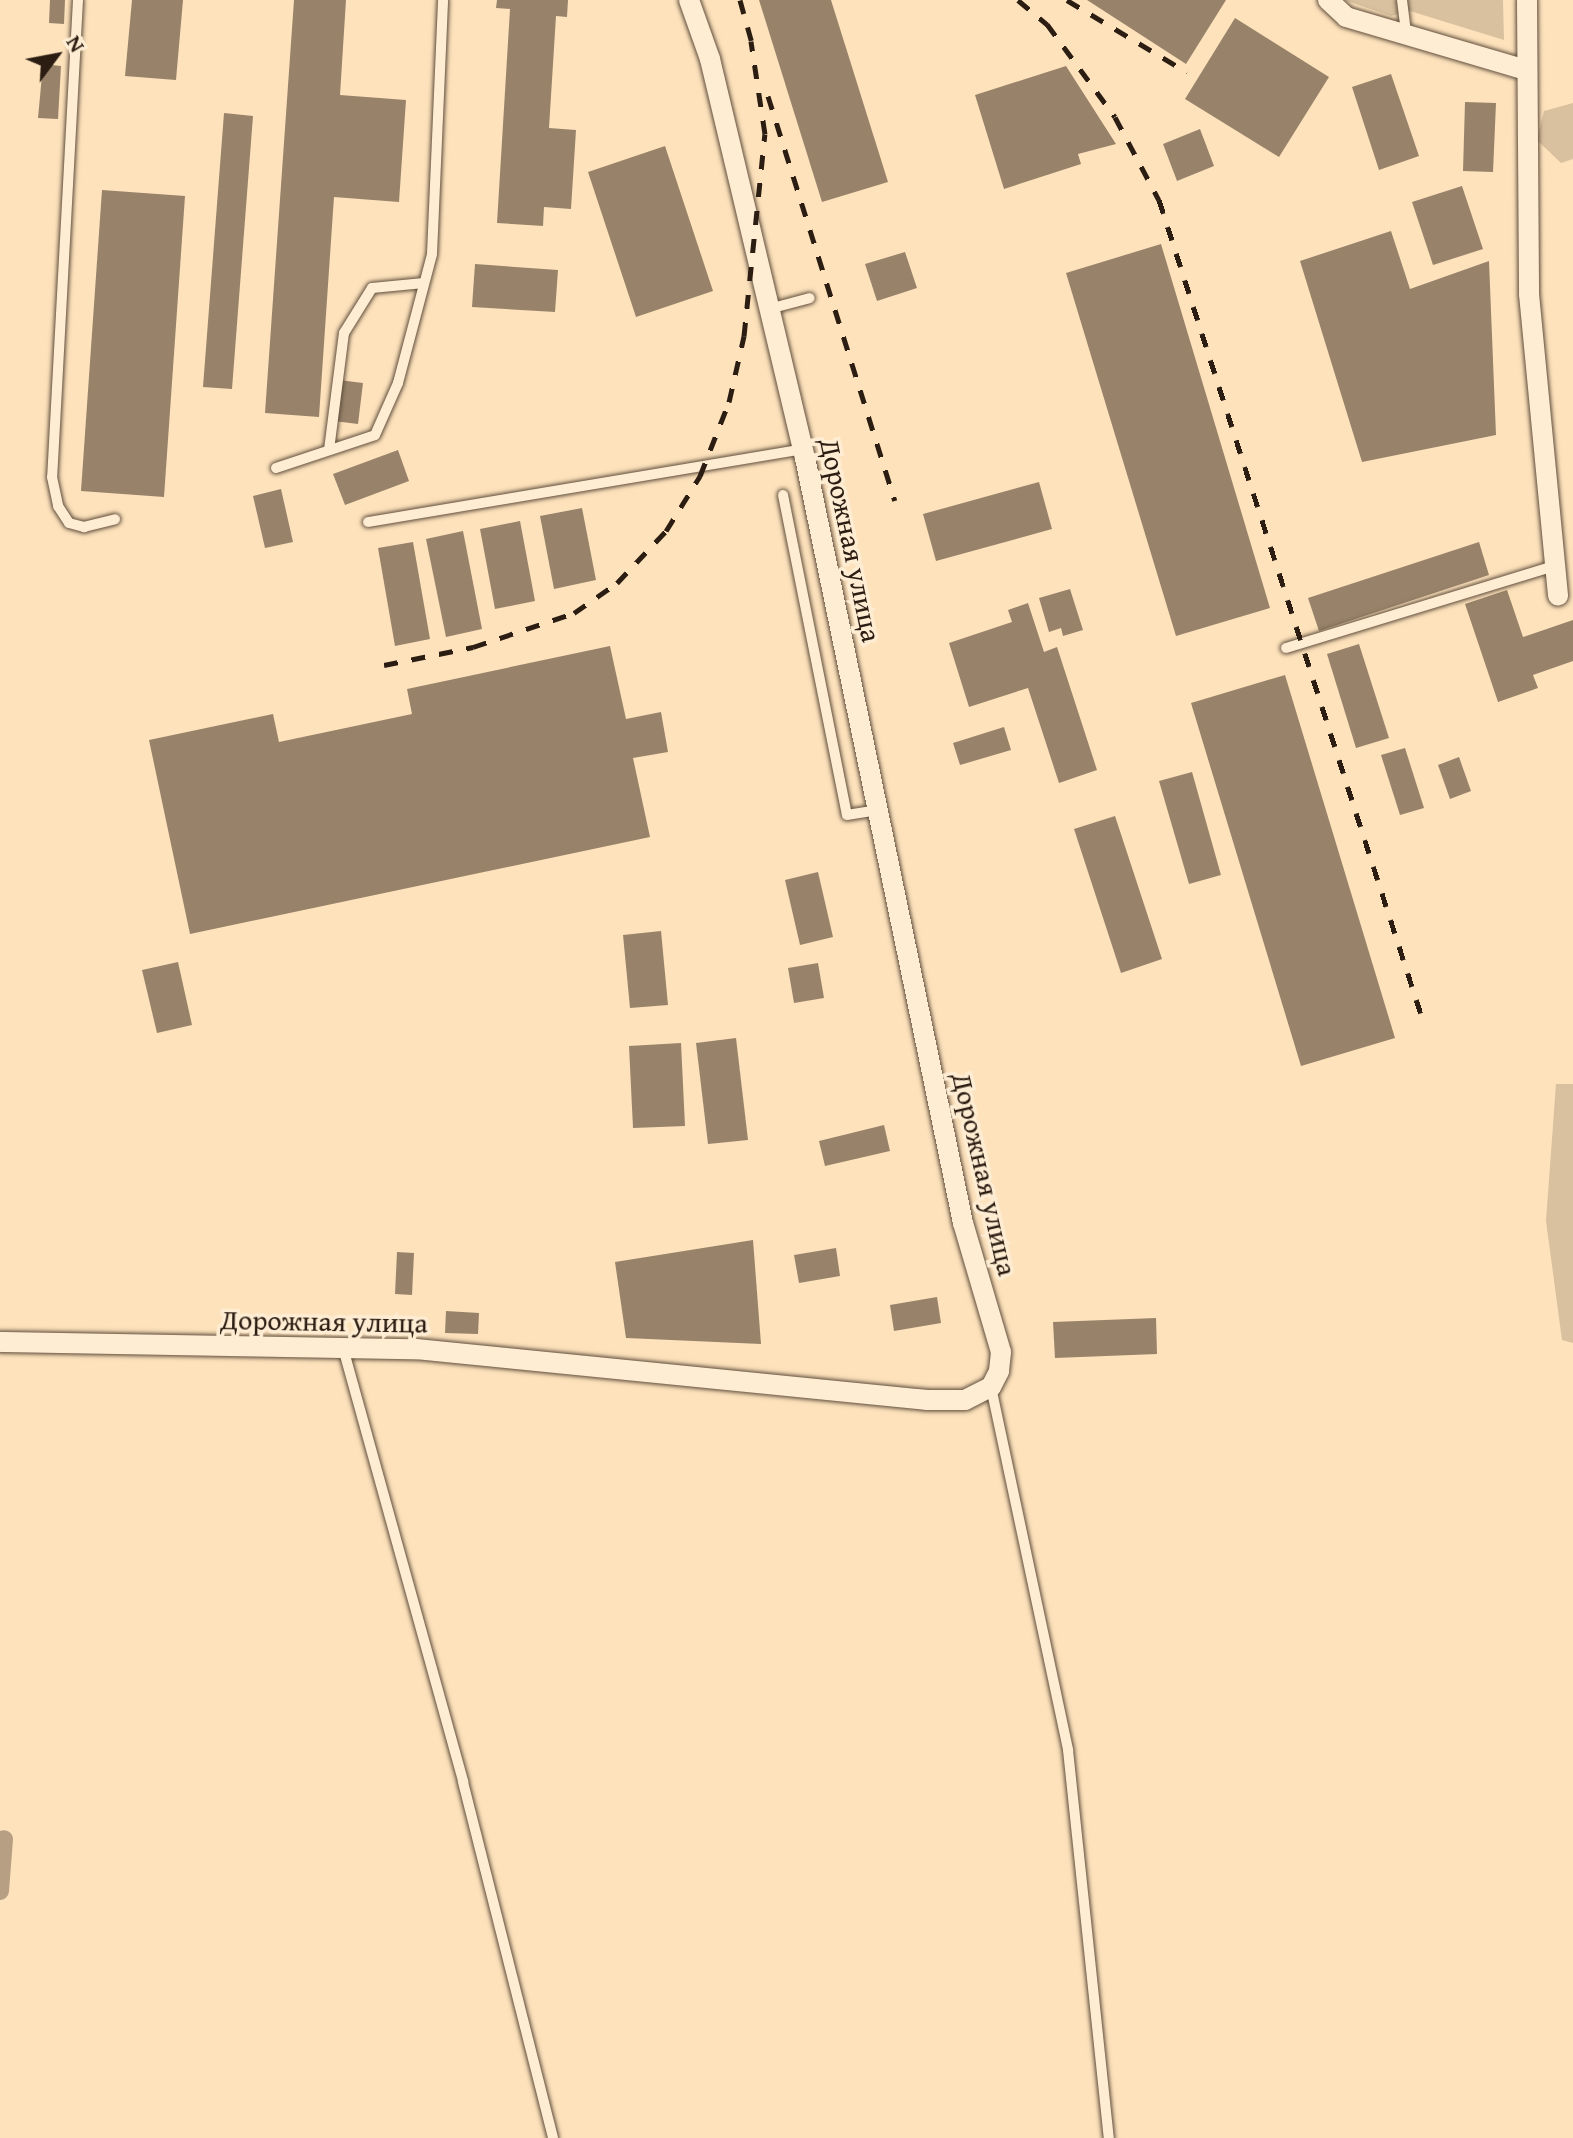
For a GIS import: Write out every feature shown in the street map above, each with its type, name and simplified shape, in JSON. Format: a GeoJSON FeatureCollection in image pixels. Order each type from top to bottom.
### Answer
{"type":"FeatureCollection","features":[{"type":"Feature","properties":{"kind":"street","name":"Дорожная улица"},"geometry":{"type":"LineString","coordinates":[[0,1342],[416,1349],[857,1397],[965,1400],[991,1387],[1001,1352],[963,1223],[803,449],[710,59],[689,0]]}},
{"type":"Feature","properties":{"kind":"street"},"geometry":{"type":"LineString","coordinates":[[1328,0],[1346,17],[1526,70]]}},
{"type":"Feature","properties":{"kind":"street"},"geometry":{"type":"LineString","coordinates":[[1527,0],[1529,294],[1558,596]]}},
{"type":"Feature","properties":{"kind":"lane"},"geometry":{"type":"LineString","coordinates":[[78,0],[52,477],[58,506],[69,523],[84,527],[115,519]]}},
{"type":"Feature","properties":{"kind":"lane"},"geometry":{"type":"LineString","coordinates":[[276,468],[375,435],[398,383],[432,254],[443,0]]}},
{"type":"Feature","properties":{"kind":"lane"},"geometry":{"type":"LineString","coordinates":[[1402,0],[1406,34]]}},
{"type":"Feature","properties":{"kind":"lane"},"geometry":{"type":"LineString","coordinates":[[329,450],[344,333],[372,288],[424,283]]}},
{"type":"Feature","properties":{"kind":"lane"},"geometry":{"type":"LineString","coordinates":[[769,309],[810,298]]}},
{"type":"Feature","properties":{"kind":"lane"},"geometry":{"type":"LineString","coordinates":[[368,522],[803,449]]}},
{"type":"Feature","properties":{"kind":"lane"},"geometry":{"type":"LineString","coordinates":[[783,495],[847,815],[880,810]]}},
{"type":"Feature","properties":{"kind":"lane"},"geometry":{"type":"LineString","coordinates":[[1286,648],[1555,566]]}},
{"type":"Feature","properties":{"kind":"lane"},"geometry":{"type":"LineString","coordinates":[[343,1348],[463,1782],[553,2138]]}},
{"type":"Feature","properties":{"kind":"lane"},"geometry":{"type":"LineString","coordinates":[[991,1387],[1068,1750],[1109,2138]]}},
{"type":"Feature","properties":{"kind":"shaded area"},"geometry":{"type":"Polygon","coordinates":[[[1344,0],[1503,0],[1504,40],[1410,11],[1391,16],[1344,0]]]}},
{"type":"Feature","properties":{"kind":"shaded area"},"geometry":{"type":"Polygon","coordinates":[[[1573,103],[1573,159],[1561,163],[1537,140],[1544,111],[1573,103]]]}},
{"type":"Feature","properties":{"kind":"shaded area"},"geometry":{"type":"Polygon","coordinates":[[[1556,1084],[1573,1084],[1573,1343],[1562,1340],[1546,1221],[1556,1084]]]}},
{"type":"Feature","properties":{"kind":"building"},"geometry":{"type":"Polygon","coordinates":[[[50,0],[65,0],[64,24],[49,23],[50,0]]]}},
{"type":"Feature","properties":{"kind":"building"},"geometry":{"type":"Polygon","coordinates":[[[132,0],[183,0],[176,80],[125,76],[132,0]]]}},
{"type":"Feature","properties":{"kind":"building"},"geometry":{"type":"Polygon","coordinates":[[[294,0],[346,0],[340,95],[406,100],[399,202],[334,197],[319,417],[265,413],[294,0]]]}},
{"type":"Feature","properties":{"kind":"building"},"geometry":{"type":"Polygon","coordinates":[[[497,0],[568,0],[567,17],[556,16],[549,128],[576,130],[571,209],[544,207],[543,226],[497,223],[510,9],[496,8],[497,0]]]}},
{"type":"Feature","properties":{"kind":"building"},"geometry":{"type":"Polygon","coordinates":[[[759,0],[831,0],[888,182],[822,202],[759,0]]]}},
{"type":"Feature","properties":{"kind":"building"},"geometry":{"type":"Polygon","coordinates":[[[1087,0],[1226,0],[1186,64],[1087,0]]]}},
{"type":"Feature","properties":{"kind":"building"},"geometry":{"type":"Polygon","coordinates":[[[1235,18],[1329,77],[1279,157],[1185,99],[1235,18]]]}},
{"type":"Feature","properties":{"kind":"building"},"geometry":{"type":"Polygon","coordinates":[[[43,64],[61,66],[58,119],[38,118],[43,64]]]}},
{"type":"Feature","properties":{"kind":"building"},"geometry":{"type":"Polygon","coordinates":[[[1066,66],[1116,144],[1078,154],[1081,164],[1004,189],[975,95],[1066,66]]]}},
{"type":"Feature","properties":{"kind":"building"},"geometry":{"type":"Polygon","coordinates":[[[1391,74],[1419,156],[1379,170],[1352,87],[1391,74]]]}},
{"type":"Feature","properties":{"kind":"building"},"geometry":{"type":"Polygon","coordinates":[[[1465,102],[1496,103],[1493,172],[1463,171],[1465,102]]]}},
{"type":"Feature","properties":{"kind":"building"},"geometry":{"type":"Polygon","coordinates":[[[224,113],[253,116],[232,389],[203,387],[224,113]]]}},
{"type":"Feature","properties":{"kind":"building"},"geometry":{"type":"Polygon","coordinates":[[[1200,129],[1214,166],[1177,181],[1163,144],[1200,129]]]}},
{"type":"Feature","properties":{"kind":"building"},"geometry":{"type":"Polygon","coordinates":[[[665,146],[713,291],[636,317],[588,172],[665,146]]]}},
{"type":"Feature","properties":{"kind":"building"},"geometry":{"type":"Polygon","coordinates":[[[1462,186],[1483,249],[1433,265],[1412,202],[1462,186]]]}},
{"type":"Feature","properties":{"kind":"building"},"geometry":{"type":"Polygon","coordinates":[[[102,190],[185,196],[164,497],[81,491],[102,190]]]}},
{"type":"Feature","properties":{"kind":"building"},"geometry":{"type":"Polygon","coordinates":[[[1391,231],[1410,289],[1489,261],[1496,435],[1362,462],[1300,261],[1391,231]]]}},
{"type":"Feature","properties":{"kind":"building"},"geometry":{"type":"Polygon","coordinates":[[[1161,244],[1270,608],[1176,636],[1066,273],[1161,244]]]}},
{"type":"Feature","properties":{"kind":"building"},"geometry":{"type":"Polygon","coordinates":[[[905,252],[917,288],[877,301],[865,264],[905,252]]]}},
{"type":"Feature","properties":{"kind":"building"},"geometry":{"type":"Polygon","coordinates":[[[475,264],[558,270],[555,312],[472,307],[475,264]]]}},
{"type":"Feature","properties":{"kind":"building"},"geometry":{"type":"Polygon","coordinates":[[[339,380],[363,383],[358,424],[334,421],[339,380]]]}},
{"type":"Feature","properties":{"kind":"building"},"geometry":{"type":"Polygon","coordinates":[[[398,450],[409,481],[345,505],[333,474],[398,450]]]}},
{"type":"Feature","properties":{"kind":"building"},"geometry":{"type":"Polygon","coordinates":[[[1039,482],[1052,529],[936,561],[923,514],[1039,482]]]}},
{"type":"Feature","properties":{"kind":"building"},"geometry":{"type":"Polygon","coordinates":[[[281,489],[293,542],[265,548],[253,496],[281,489]]]}},
{"type":"Feature","properties":{"kind":"building"},"geometry":{"type":"Polygon","coordinates":[[[582,508],[596,580],[554,589],[540,516],[582,508]]]}},
{"type":"Feature","properties":{"kind":"building"},"geometry":{"type":"Polygon","coordinates":[[[520,521],[535,601],[495,609],[480,529],[520,521]]]}},
{"type":"Feature","properties":{"kind":"building"},"geometry":{"type":"Polygon","coordinates":[[[463,531],[482,629],[446,637],[426,539],[463,531]]]}},
{"type":"Feature","properties":{"kind":"building"},"geometry":{"type":"Polygon","coordinates":[[[413,542],[430,639],[395,646],[378,548],[413,542]]]}},
{"type":"Feature","properties":{"kind":"building"},"geometry":{"type":"Polygon","coordinates":[[[1479,542],[1489,575],[1319,631],[1308,598],[1479,542]]]}},
{"type":"Feature","properties":{"kind":"building"},"geometry":{"type":"Polygon","coordinates":[[[1070,589],[1083,630],[1063,636],[1061,628],[1049,632],[1039,598],[1070,589]]]}},
{"type":"Feature","properties":{"kind":"building"},"geometry":{"type":"Polygon","coordinates":[[[1507,590],[1523,637],[1573,620],[1573,661],[1533,675],[1538,688],[1498,702],[1465,604],[1507,590]]]}},
{"type":"Feature","properties":{"kind":"building"},"geometry":{"type":"Polygon","coordinates":[[[1028,603],[1044,652],[1057,647],[1097,770],[1059,783],[1028,688],[969,707],[949,643],[1012,622],[1008,610],[1028,603]]]}},
{"type":"Feature","properties":{"kind":"building"},"geometry":{"type":"Polygon","coordinates":[[[1359,644],[1389,738],[1356,748],[1327,654],[1359,644]]]}},
{"type":"Feature","properties":{"kind":"building"},"geometry":{"type":"Polygon","coordinates":[[[610,646],[626,719],[661,712],[668,752],[633,758],[650,837],[190,934],[149,740],[273,714],[279,742],[412,714],[407,689],[610,646]]]}},
{"type":"Feature","properties":{"kind":"building"},"geometry":{"type":"Polygon","coordinates":[[[1285,675],[1395,1038],[1301,1066],[1191,703],[1285,675]]]}},
{"type":"Feature","properties":{"kind":"building"},"geometry":{"type":"Polygon","coordinates":[[[1004,727],[1011,750],[960,765],[953,743],[1004,727]]]}},
{"type":"Feature","properties":{"kind":"building"},"geometry":{"type":"Polygon","coordinates":[[[1405,748],[1424,808],[1400,815],[1381,755],[1405,748]]]}},
{"type":"Feature","properties":{"kind":"building"},"geometry":{"type":"Polygon","coordinates":[[[1459,757],[1471,791],[1450,799],[1438,765],[1459,757]]]}},
{"type":"Feature","properties":{"kind":"building"},"geometry":{"type":"Polygon","coordinates":[[[1192,772],[1221,875],[1189,884],[1159,781],[1192,772]]]}},
{"type":"Feature","properties":{"kind":"building"},"geometry":{"type":"Polygon","coordinates":[[[1115,816],[1162,959],[1121,973],[1074,829],[1115,816]]]}},
{"type":"Feature","properties":{"kind":"building"},"geometry":{"type":"Polygon","coordinates":[[[818,872],[833,937],[800,945],[785,880],[818,872]]]}},
{"type":"Feature","properties":{"kind":"building"},"geometry":{"type":"Polygon","coordinates":[[[661,931],[668,1005],[630,1008],[623,935],[661,931]]]}},
{"type":"Feature","properties":{"kind":"building"},"geometry":{"type":"Polygon","coordinates":[[[178,962],[192,1025],[157,1033],[142,970],[178,962]]]}},
{"type":"Feature","properties":{"kind":"building"},"geometry":{"type":"Polygon","coordinates":[[[818,963],[824,998],[794,1003],[788,968],[818,963]]]}},
{"type":"Feature","properties":{"kind":"building"},"geometry":{"type":"Polygon","coordinates":[[[736,1038],[748,1140],[708,1144],[696,1043],[736,1038]]]}},
{"type":"Feature","properties":{"kind":"building"},"geometry":{"type":"Polygon","coordinates":[[[681,1043],[685,1126],[633,1128],[629,1046],[681,1043]]]}},
{"type":"Feature","properties":{"kind":"building"},"geometry":{"type":"Polygon","coordinates":[[[884,1125],[890,1151],[825,1166],[819,1141],[884,1125]]]}},
{"type":"Feature","properties":{"kind":"building"},"geometry":{"type":"Polygon","coordinates":[[[753,1240],[761,1344],[626,1338],[615,1262],[753,1240]]]}},
{"type":"Feature","properties":{"kind":"building"},"geometry":{"type":"Polygon","coordinates":[[[836,1248],[840,1276],[799,1283],[794,1255],[836,1248]]]}},
{"type":"Feature","properties":{"kind":"building"},"geometry":{"type":"Polygon","coordinates":[[[397,1252],[414,1253],[412,1295],[395,1294],[397,1252]]]}},
{"type":"Feature","properties":{"kind":"building"},"geometry":{"type":"Polygon","coordinates":[[[937,1297],[941,1323],[894,1331],[890,1305],[937,1297]]]}},
{"type":"Feature","properties":{"kind":"building"},"geometry":{"type":"Polygon","coordinates":[[[446,1311],[479,1313],[478,1334],[445,1333],[446,1311]]]}},
{"type":"Feature","properties":{"kind":"building"},"geometry":{"type":"Polygon","coordinates":[[[1156,1318],[1157,1354],[1055,1358],[1053,1322],[1156,1318]]]}},
{"type":"Feature","properties":{"kind":"waterway"},"geometry":{"type":"LineString","coordinates":[[0,1891],[4,1839]]}},
{"type":"Feature","properties":{"kind":"railway"},"geometry":{"type":"LineString","coordinates":[[740,0],[754,50]]}},
{"type":"Feature","properties":{"kind":"railway"},"geometry":{"type":"LineString","coordinates":[[1018,0],[1047,24],[1115,117],[1159,200],[1423,1021]]}},
{"type":"Feature","properties":{"kind":"railway"},"geometry":{"type":"LineString","coordinates":[[1067,0],[1187,72]]}},
{"type":"Feature","properties":{"kind":"railway"},"geometry":{"type":"LineString","coordinates":[[384,665],[473,647],[574,613],[617,583],[666,531],[700,476],[729,402],[744,336],[765,134],[751,41]]}},
{"type":"Feature","properties":{"kind":"railway"},"geometry":{"type":"LineString","coordinates":[[768,96],[895,501]]}}]}
